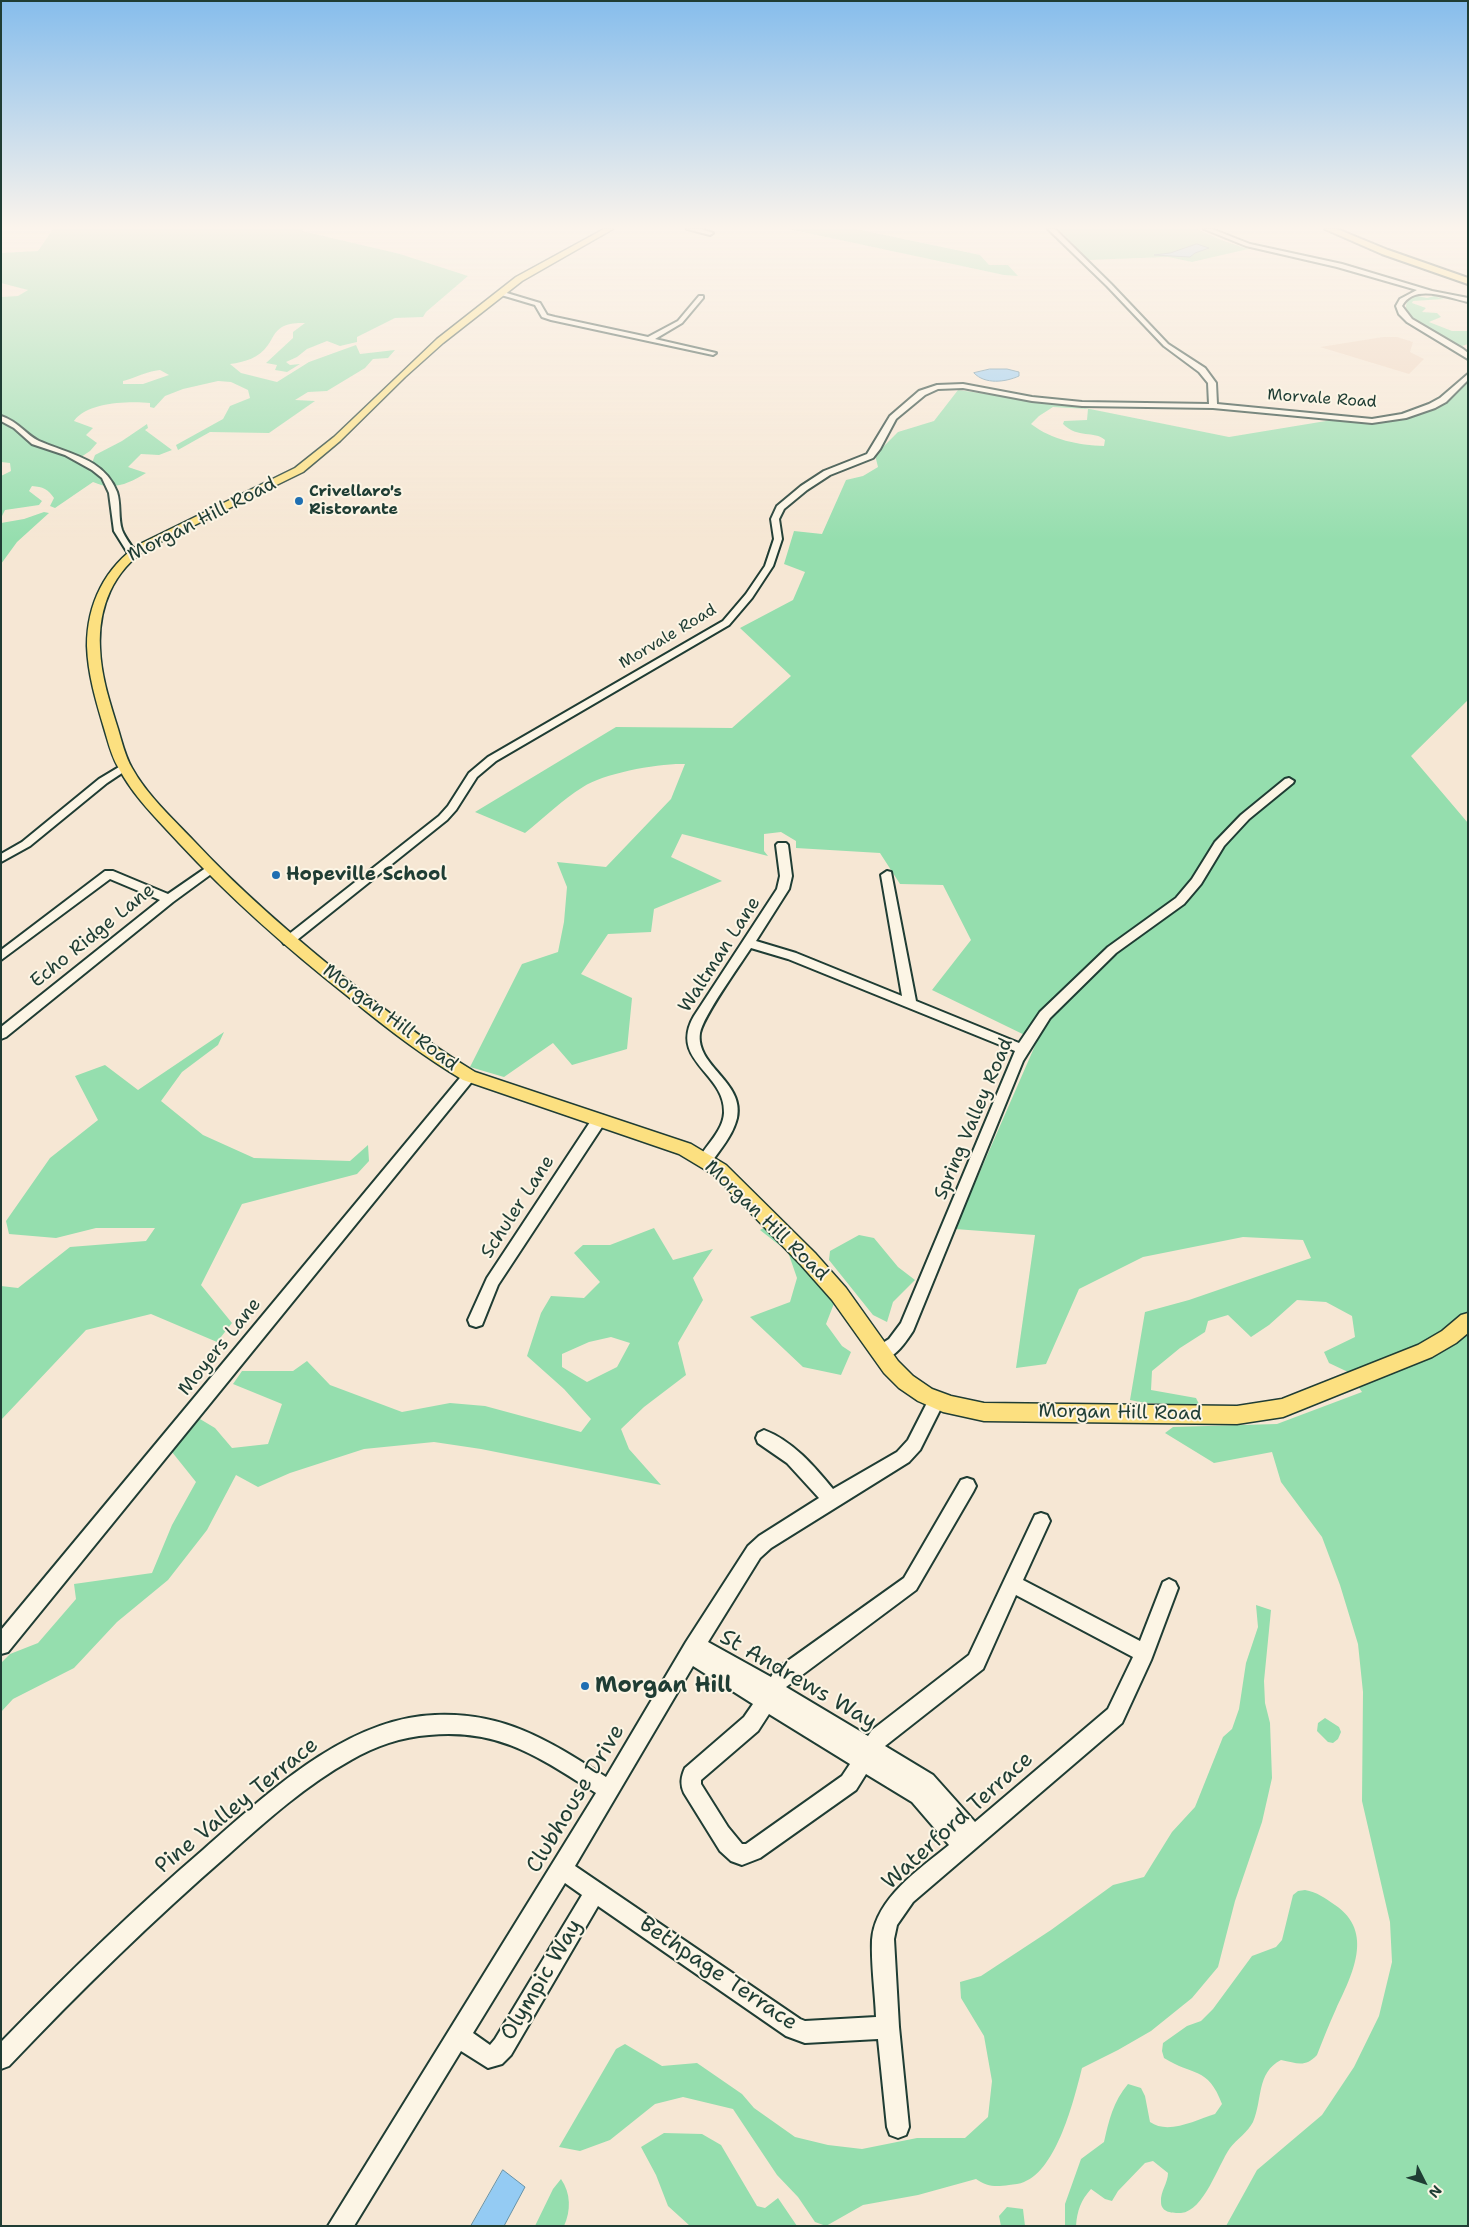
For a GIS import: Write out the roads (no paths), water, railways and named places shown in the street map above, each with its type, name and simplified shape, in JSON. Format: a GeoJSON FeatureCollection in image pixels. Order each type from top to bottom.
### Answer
{"type":"FeatureCollection","features":[{"type":"Feature","properties":{"kind":"main road","name":"Morgan Hill Road"},"geometry":{"type":"LineString","coordinates":[[450,333],[337,439],[299,470],[132,553],[121,562],[105,588],[98,610],[93,645],[97,684],[124,768],[145,796],[210,869],[288,941],[420,1046],[469,1076],[672,1144],[705,1160],[730,1180],[818,1269],[839,1294],[902,1379],[920,1392],[936,1400],[984,1412],[1238,1415],[1263,1412],[1283,1408],[1426,1351],[1449,1337],[1468,1320]]}},
{"type":"Feature","properties":{"kind":"street"},"geometry":{"type":"LineString","coordinates":[[620,333],[713,353]]}},
{"type":"Feature","properties":{"kind":"street"},"geometry":{"type":"LineString","coordinates":[[649,339],[660,333]]}},
{"type":"Feature","properties":{"kind":"street"},"geometry":{"type":"LineString","coordinates":[[1154,333],[1166,345],[1202,370],[1212,383],[1213,406]]}},
{"type":"Feature","properties":{"kind":"street"},"geometry":{"type":"LineString","coordinates":[[1430,333],[1458,348],[1468,357]]}},
{"type":"Feature","properties":{"kind":"street","name":"Morvale Road"},"geometry":{"type":"LineString","coordinates":[[288,941],[443,818],[473,775],[492,759],[726,623],[749,596],[769,566],[778,539],[775,519],[780,508],[804,488],[827,473],[870,456],[876,449],[893,418],[928,390],[937,387],[956,386],[1082,404],[1213,406],[1354,420],[1387,419],[1432,406],[1443,400],[1468,376]]}},
{"type":"Feature","properties":{"kind":"street"},"geometry":{"type":"LineString","coordinates":[[1,418],[17,426],[30,439],[68,453],[95,468],[105,477],[113,494],[118,532],[132,553]]}},
{"type":"Feature","properties":{"kind":"street"},"geometry":{"type":"LineString","coordinates":[[1,859],[26,844],[102,781],[124,768]]}},
{"type":"Feature","properties":{"kind":"street","name":"Spring Valley Road"},"geometry":{"type":"LineString","coordinates":[[881,1353],[895,1344],[907,1326],[1022,1049],[1045,1015],[1106,955],[1182,899],[1199,878],[1219,844],[1245,818],[1289,781]]}},
{"type":"Feature","properties":{"kind":"street","name":"Waltman Lane"},"geometry":{"type":"LineString","coordinates":[[705,1160],[728,1122],[731,1108],[723,1088],[697,1053],[693,1043],[694,1030],[699,1019],[785,886],[786,876],[782,845]]}},
{"type":"Feature","properties":{"kind":"street","name":"Echo Ridge Lane"},"geometry":{"type":"LineString","coordinates":[[1,1034],[169,899],[210,869]]}},
{"type":"Feature","properties":{"kind":"street"},"geometry":{"type":"LineString","coordinates":[[1,956],[109,874],[169,899]]}},
{"type":"Feature","properties":{"kind":"street"},"geometry":{"type":"LineString","coordinates":[[887,875],[910,1003]]}},
{"type":"Feature","properties":{"kind":"street"},"geometry":{"type":"LineString","coordinates":[[749,943],[787,954],[1022,1049]]}},
{"type":"Feature","properties":{"kind":"street","name":"Moyers Lane"},"geometry":{"type":"LineString","coordinates":[[1,1645],[469,1076]]}},
{"type":"Feature","properties":{"kind":"street","name":"Schuler Lane"},"geometry":{"type":"LineString","coordinates":[[476,1320],[492,1282],[599,1120]]}},
{"type":"Feature","properties":{"kind":"street","name":"Clubhouse Drive"},"geometry":{"type":"LineString","coordinates":[[340,2226],[562,1869],[693,1649],[754,1552],[765,1542],[910,1451],[936,1400]]}},
{"type":"Feature","properties":{"kind":"street"},"geometry":{"type":"LineString","coordinates":[[764,1438],[793,1456],[807,1468],[831,1500]]}},
{"type":"Feature","properties":{"kind":"street"},"geometry":{"type":"LineString","coordinates":[[968,1486],[910,1584],[782,1678],[751,1724],[692,1775],[691,1786],[728,1845],[737,1854],[753,1851],[849,1783],[879,1736],[976,1662],[1041,1521]]}},
{"type":"Feature","properties":{"kind":"street"},"geometry":{"type":"LineString","coordinates":[[1013,1584],[1144,1653]]}},
{"type":"Feature","properties":{"kind":"street","name":"Waterford Terrace"},"geometry":{"type":"LineString","coordinates":[[898,2127],[888,2027],[883,1939],[888,1920],[906,1895],[1115,1716],[1144,1653],[1169,1588]]}},
{"type":"Feature","properties":{"kind":"street","name":"St Andrews Way"},"geometry":{"type":"LineString","coordinates":[[693,1649],[701,1662],[769,1697],[867,1756],[919,1795],[970,1841]]}},
{"type":"Feature","properties":{"kind":"street","name":"Pine Valley Terrace"},"geometry":{"type":"LineString","coordinates":[[1,2058],[80,1976],[175,1886],[316,1769],[357,1746],[390,1733],[428,1725],[466,1726],[510,1734],[548,1752],[608,1790]]}},
{"type":"Feature","properties":{"kind":"street","name":"Bethpage Terrace"},"geometry":{"type":"LineString","coordinates":[[562,1869],[794,2028],[805,2032],[888,2027]]}},
{"type":"Feature","properties":{"kind":"street","name":"Olympic Way"},"geometry":{"type":"LineString","coordinates":[[459,2036],[488,2057],[494,2056],[503,2046],[595,1892]]}},
{"type":"Feature","properties":{"kind":"water"},"geometry":{"type":"Polygon","coordinates":[[[990,369],[1007,369],[1019,372],[1019,376],[1008,380],[990,381],[974,373],[990,369]]]}},
{"type":"Feature","properties":{"kind":"water"},"geometry":{"type":"Polygon","coordinates":[[[503,2170],[525,2187],[504,2226],[471,2226],[503,2170]]]}},
{"type":"Feature","properties":{"kind":"place","name":"Crivellaro's Ristorante"},"geometry":{"type":"Point","coordinates":[299,501]}},
{"type":"Feature","properties":{"kind":"place","name":"Hopeville School"},"geometry":{"type":"Point","coordinates":[276,875]}},
{"type":"Feature","properties":{"kind":"place","name":"Morgan Hill"},"geometry":{"type":"Point","coordinates":[585,1686]}}]}
